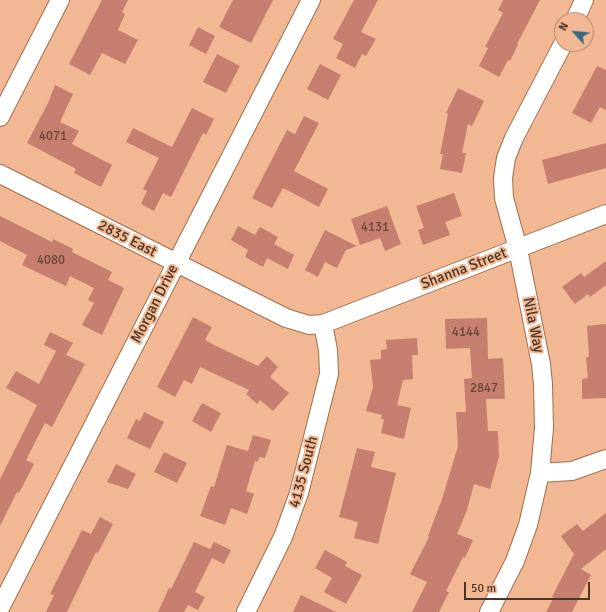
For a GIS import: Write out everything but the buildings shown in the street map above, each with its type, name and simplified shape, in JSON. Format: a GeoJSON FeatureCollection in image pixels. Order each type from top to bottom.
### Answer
{"type":"FeatureCollection","features":[{"type":"Feature","properties":{"kind":"street"},"geometry":{"type":"LineString","coordinates":[[0,117],[60,0]]}},
{"type":"Feature","properties":{"kind":"street","name":"Morgan Drive"},"geometry":{"type":"LineString","coordinates":[[0,608],[311,0]]}},
{"type":"Feature","properties":{"kind":"street"},"geometry":{"type":"LineString","coordinates":[[579,12],[584,0]]}},
{"type":"Feature","properties":{"kind":"street","name":"Nila Way"},"geometry":{"type":"LineString","coordinates":[[489,612],[522,544],[533,507],[540,473],[544,428],[541,364],[518,249],[503,188],[503,178],[506,158],[514,138],[559,52]]}},
{"type":"Feature","properties":{"kind":"street","name":"2835 East"},"geometry":{"type":"LineString","coordinates":[[0,174],[293,321],[309,325],[323,324]]}},
{"type":"Feature","properties":{"kind":"street","name":"Shanna Street"},"geometry":{"type":"LineString","coordinates":[[323,324],[606,214]]}},
{"type":"Feature","properties":{"kind":"street","name":"4135 South"},"geometry":{"type":"LineString","coordinates":[[246,612],[283,537],[299,493],[329,374],[328,350],[323,324]]}},
{"type":"Feature","properties":{"kind":"street"},"geometry":{"type":"LineString","coordinates":[[540,473],[572,471],[606,459]]}}]}
